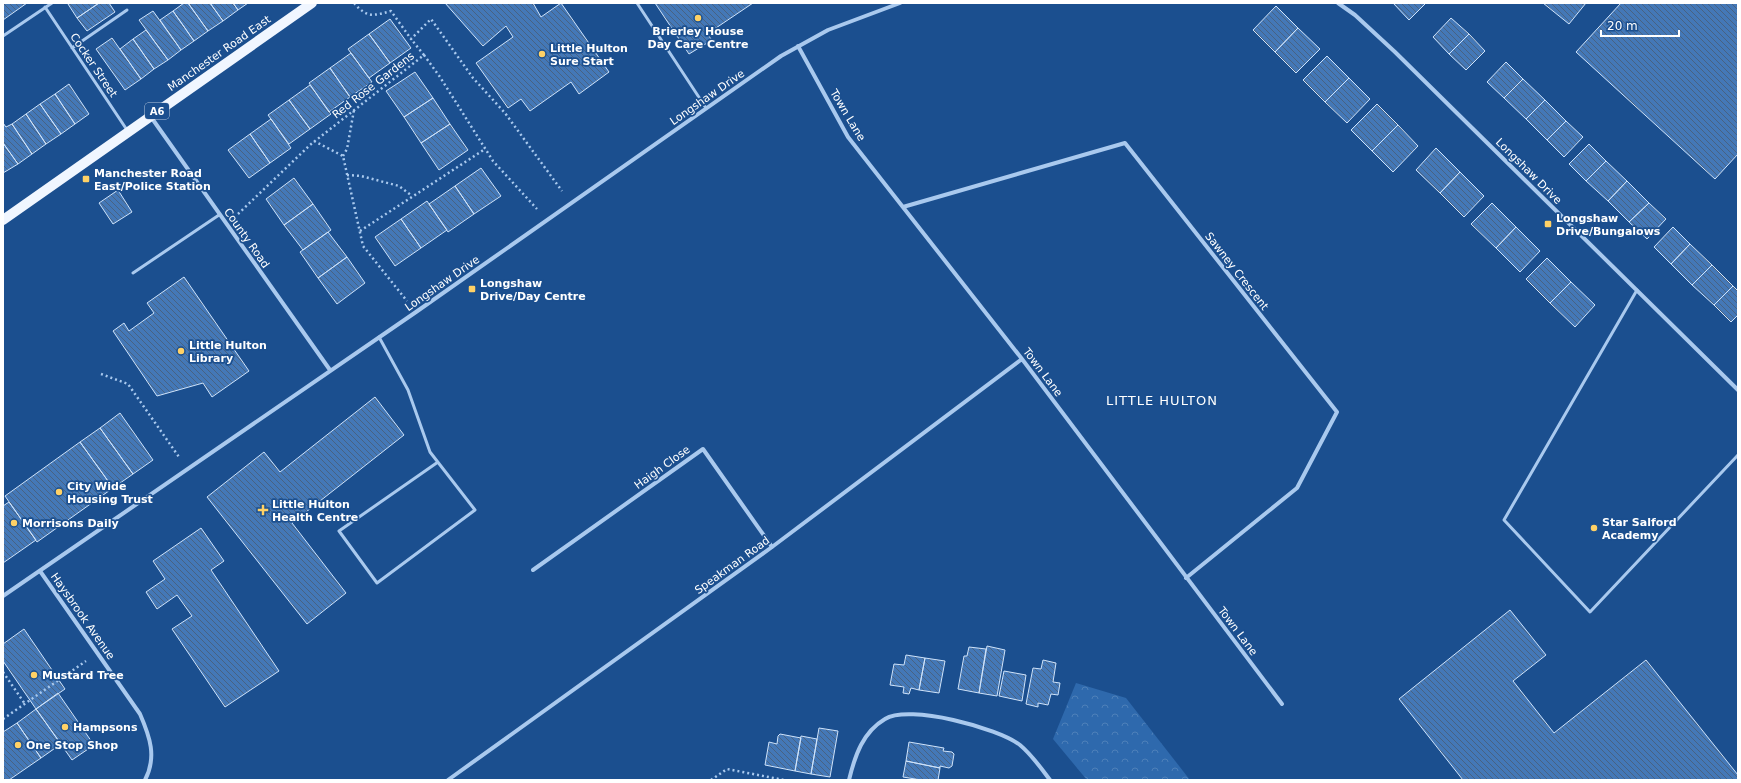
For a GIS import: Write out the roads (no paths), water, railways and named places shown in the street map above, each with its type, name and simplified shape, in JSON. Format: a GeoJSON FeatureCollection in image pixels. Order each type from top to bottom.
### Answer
{"type":"FeatureCollection","features":[{"type":"Feature","properties":{"kind":"main road","name":"Manchester Road East"},"geometry":{"type":"LineString","coordinates":[[3,220],[312,3]]}},
{"type":"Feature","properties":{"kind":"street","name":"Longshaw Drive"},"geometry":{"type":"LineString","coordinates":[[3,596],[416,312],[781,56],[828,30],[900,3]]}},
{"type":"Feature","properties":{"kind":"street","name":"Longshaw Drive"},"geometry":{"type":"LineString","coordinates":[[1338,3],[1355,15],[1395,52],[1738,390]]}},
{"type":"Feature","properties":{"kind":"street","name":"Town Lane"},"geometry":{"type":"LineString","coordinates":[[798,46],[848,136],[1022,359],[1282,704]]}},
{"type":"Feature","properties":{"kind":"street","name":"County Road"},"geometry":{"type":"LineString","coordinates":[[151,116],[226,225],[330,370]]}},
{"type":"Feature","properties":{"kind":"street","name":"Sawney Crescent"},"geometry":{"type":"LineString","coordinates":[[903,207],[1125,143],[1337,412],[1297,488],[1186,578]]}},
{"type":"Feature","properties":{"kind":"street","name":"Speakman Road"},"geometry":{"type":"LineString","coordinates":[[448,780],[772,547],[1022,359]]}},
{"type":"Feature","properties":{"kind":"street"},"geometry":{"type":"LineString","coordinates":[[1734,386],[1738,382]]}},
{"type":"Feature","properties":{"kind":"street","name":"Haigh Close"},"geometry":{"type":"LineString","coordinates":[[533,570],[703,449],[772,547]]}},
{"type":"Feature","properties":{"kind":"street","name":"Haysbrook Avenue"},"geometry":{"type":"LineString","coordinates":[[40,571],[140,714],[149,734],[152,752],[149,773],[145,780]]}},
{"type":"Feature","properties":{"kind":"street"},"geometry":{"type":"LineString","coordinates":[[849,780],[854,761],[866,736],[875,726],[887,718],[902,713],[959,721],[1001,734],[1020,746],[1038,764],[1050,780]]}},
{"type":"Feature","properties":{"kind":"lane"},"geometry":{"type":"LineString","coordinates":[[3,36],[52,3]]}},
{"type":"Feature","properties":{"kind":"lane"},"geometry":{"type":"LineString","coordinates":[[636,3],[706,108]]}},
{"type":"Feature","properties":{"kind":"lane","name":"Cocker Street"},"geometry":{"type":"LineString","coordinates":[[45,8],[128,132]]}},
{"type":"Feature","properties":{"kind":"lane"},"geometry":{"type":"LineString","coordinates":[[72,48],[127,10]]}},
{"type":"Feature","properties":{"kind":"lane"},"geometry":{"type":"LineString","coordinates":[[133,273],[220,215]]}},
{"type":"Feature","properties":{"kind":"lane"},"geometry":{"type":"LineString","coordinates":[[1637,290],[1504,520],[1590,612],[1738,455]]}},
{"type":"Feature","properties":{"kind":"lane"},"geometry":{"type":"LineString","coordinates":[[379,336],[408,390],[430,452],[438,462],[475,510],[377,583],[339,532],[438,462]]}},
{"type":"Feature","properties":{"kind":"place","name":"Brierley House Day Care Centre"},"geometry":{"type":"Point","coordinates":[698,18]}},
{"type":"Feature","properties":{"kind":"place","name":"Little Hulton Sure Start"},"geometry":{"type":"Point","coordinates":[542,54]}},
{"type":"Feature","properties":{"kind":"place","name":"Manchester Road East/Police Station"},"geometry":{"type":"Point","coordinates":[86,179]}},
{"type":"Feature","properties":{"kind":"place","name":"Longshaw Drive/Bungalows"},"geometry":{"type":"Point","coordinates":[1548,224]}},
{"type":"Feature","properties":{"kind":"place","name":"Longshaw Drive/Day Centre"},"geometry":{"type":"Point","coordinates":[472,289]}},
{"type":"Feature","properties":{"kind":"place","name":"Little Hulton Library"},"geometry":{"type":"Point","coordinates":[181,351]}},
{"type":"Feature","properties":{"kind":"place","name":"City Wide Housing Trust"},"geometry":{"type":"Point","coordinates":[59,492]}},
{"type":"Feature","properties":{"kind":"place","name":"Little Hulton Health Centre"},"geometry":{"type":"Point","coordinates":[263,510]}},
{"type":"Feature","properties":{"kind":"place","name":"Morrisons Daily"},"geometry":{"type":"Point","coordinates":[14,523]}},
{"type":"Feature","properties":{"kind":"place","name":"Star Salford Academy"},"geometry":{"type":"Point","coordinates":[1594,528]}},
{"type":"Feature","properties":{"kind":"place","name":"Mustard Tree"},"geometry":{"type":"Point","coordinates":[34,675]}},
{"type":"Feature","properties":{"kind":"place","name":"Hampsons"},"geometry":{"type":"Point","coordinates":[65,727]}},
{"type":"Feature","properties":{"kind":"place","name":"One Stop Shop"},"geometry":{"type":"Point","coordinates":[18,745]}},
{"type":"Feature","properties":{"kind":"district","name":"LITTLE HULTON"},"geometry":{"type":"Point","coordinates":[1162,400]}}]}
